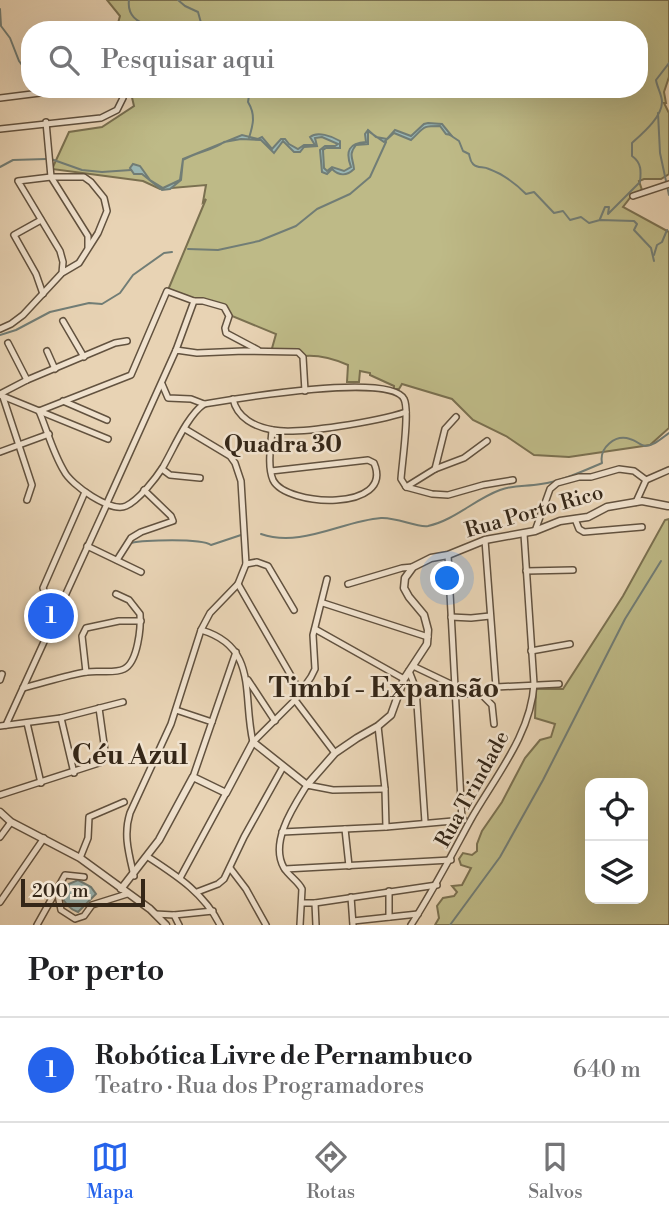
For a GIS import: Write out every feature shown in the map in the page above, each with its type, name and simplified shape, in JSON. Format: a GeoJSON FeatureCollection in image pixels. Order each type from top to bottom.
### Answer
{"type":"FeatureCollection","features":[{"type":"Feature","properties":{"kind":"street"},"geometry":{"type":"LineString","coordinates":[[0,98],[21,95]]}},
{"type":"Feature","properties":{"kind":"street"},"geometry":{"type":"LineString","coordinates":[[0,129],[111,114],[121,104],[121,98]]}},
{"type":"Feature","properties":{"kind":"street"},"geometry":{"type":"LineString","coordinates":[[46,122],[51,177],[88,236],[86,253]]}},
{"type":"Feature","properties":{"kind":"street"},"geometry":{"type":"LineString","coordinates":[[0,329],[23,315],[62,273],[79,263],[105,218],[106,203],[88,178],[51,177],[18,181],[60,251],[62,273]]}},
{"type":"Feature","properties":{"kind":"street"},"geometry":{"type":"LineString","coordinates":[[633,196],[667,185]]}},
{"type":"Feature","properties":{"kind":"street"},"geometry":{"type":"LineString","coordinates":[[41,220],[15,235],[36,274],[43,294]]}},
{"type":"Feature","properties":{"kind":"street"},"geometry":{"type":"LineString","coordinates":[[39,411],[131,375],[167,291],[194,302],[203,300],[224,307],[229,316],[225,328],[228,334],[261,352]]}},
{"type":"Feature","properties":{"kind":"street"},"geometry":{"type":"LineString","coordinates":[[3,726],[23,688],[162,383],[194,302]]}},
{"type":"Feature","properties":{"kind":"street"},"geometry":{"type":"LineString","coordinates":[[63,321],[84,357]]}},
{"type":"Feature","properties":{"kind":"street"},"geometry":{"type":"LineString","coordinates":[[1,396],[27,380],[115,343],[127,341]]}},
{"type":"Feature","properties":{"kind":"street"},"geometry":{"type":"LineString","coordinates":[[8,342],[27,380]]}},
{"type":"Feature","properties":{"kind":"street"},"geometry":{"type":"LineString","coordinates":[[176,350],[197,353],[300,353],[305,391]]}},
{"type":"Feature","properties":{"kind":"street"},"geometry":{"type":"LineString","coordinates":[[47,351],[55,369]]}},
{"type":"Feature","properties":{"kind":"street"},"geometry":{"type":"LineString","coordinates":[[162,383],[168,398]]}},
{"type":"Feature","properties":{"kind":"street"},"geometry":{"type":"LineString","coordinates":[[39,411],[65,474],[85,492],[107,504],[124,507],[144,490],[162,469],[197,409],[204,404],[355,386],[381,389],[402,396],[406,415],[401,479],[405,487],[448,495],[466,488],[513,480]]}},
{"type":"Feature","properties":{"kind":"street"},"geometry":{"type":"LineString","coordinates":[[1,396],[108,439]]}},
{"type":"Feature","properties":{"kind":"street"},"geometry":{"type":"LineString","coordinates":[[1,396],[32,485],[27,500]]}},
{"type":"Feature","properties":{"kind":"street"},"geometry":{"type":"LineString","coordinates":[[151,407],[168,398],[191,399],[204,404]]}},
{"type":"Feature","properties":{"kind":"street"},"geometry":{"type":"LineString","coordinates":[[233,399],[235,408],[243,418],[272,430],[300,429],[406,415]]}},
{"type":"Feature","properties":{"kind":"street"},"geometry":{"type":"LineString","coordinates":[[63,401],[107,420]]}},
{"type":"Feature","properties":{"kind":"street"},"geometry":{"type":"LineString","coordinates":[[435,469],[445,429],[456,417]]}},
{"type":"Feature","properties":{"kind":"street"},"geometry":{"type":"LineString","coordinates":[[134,876],[126,838],[127,824],[136,796],[176,710],[201,631],[210,613],[238,584],[246,564],[241,481],[235,463],[230,456],[185,429]]}},
{"type":"Feature","properties":{"kind":"street"},"geometry":{"type":"LineString","coordinates":[[271,471],[368,460],[374,463],[377,471],[372,485],[359,496],[333,501],[309,498],[285,490],[273,481],[271,471],[272,430]]}},
{"type":"Feature","properties":{"kind":"street"},"geometry":{"type":"LineString","coordinates":[[0,452],[49,434]]}},
{"type":"Feature","properties":{"kind":"street"},"geometry":{"type":"LineString","coordinates":[[405,487],[435,469],[464,458],[487,441]]}},
{"type":"Feature","properties":{"kind":"street"},"geometry":{"type":"LineString","coordinates":[[162,469],[170,475],[200,478]]}},
{"type":"Feature","properties":{"kind":"street"},"geometry":{"type":"LineString","coordinates":[[535,531],[550,489],[557,483],[619,469],[634,471],[646,480]]}},
{"type":"Feature","properties":{"kind":"street"},"geometry":{"type":"LineString","coordinates":[[636,502],[646,480],[669,471]]}},
{"type":"Feature","properties":{"kind":"street"},"geometry":{"type":"LineString","coordinates":[[117,560],[131,538],[173,521],[172,516],[144,490]]}},
{"type":"Feature","properties":{"kind":"street"},"geometry":{"type":"LineString","coordinates":[[61,603],[46,596],[43,588],[85,492]]}},
{"type":"Feature","properties":{"kind":"street","name":"Rua Porto Rico"},"geometry":{"type":"LineString","coordinates":[[348,584],[413,567],[430,558],[448,555],[485,540],[524,534],[560,521],[588,517],[607,507],[636,502],[668,506]]}},
{"type":"Feature","properties":{"kind":"street"},"geometry":{"type":"LineString","coordinates":[[575,519],[580,531],[642,527]]}},
{"type":"Feature","properties":{"kind":"street","name":"Rua Trindade"},"geometry":{"type":"LineString","coordinates":[[411,925],[438,884],[506,761],[532,706],[534,684],[524,534]]}},
{"type":"Feature","properties":{"kind":"street"},"geometry":{"type":"LineString","coordinates":[[485,540],[496,687]]}},
{"type":"Feature","properties":{"kind":"street"},"geometry":{"type":"LineString","coordinates":[[87,546],[141,572]]}},
{"type":"Feature","properties":{"kind":"street"},"geometry":{"type":"LineString","coordinates":[[448,555],[462,820]]}},
{"type":"Feature","properties":{"kind":"street"},"geometry":{"type":"LineString","coordinates":[[246,564],[257,562],[268,566],[294,610]]}},
{"type":"Feature","properties":{"kind":"street"},"geometry":{"type":"LineString","coordinates":[[300,925],[303,903],[301,887],[285,869],[281,849],[282,832],[307,785],[335,753],[378,726],[395,708],[404,679],[427,643],[428,637],[424,615],[404,588],[405,578],[413,567]]}},
{"type":"Feature","properties":{"kind":"street"},"geometry":{"type":"LineString","coordinates":[[526,571],[573,570]]}},
{"type":"Feature","properties":{"kind":"street"},"geometry":{"type":"LineString","coordinates":[[180,878],[253,742],[295,700],[314,669],[314,629],[323,603],[327,579]]}},
{"type":"Feature","properties":{"kind":"street"},"geometry":{"type":"LineString","coordinates":[[238,584],[300,693]]}},
{"type":"Feature","properties":{"kind":"street"},"geometry":{"type":"LineString","coordinates":[[23,688],[86,672],[128,667],[136,649],[140,614],[134,605],[116,594]]}},
{"type":"Feature","properties":{"kind":"street"},"geometry":{"type":"LineString","coordinates":[[323,603],[428,637]]}},
{"type":"Feature","properties":{"kind":"street"},"geometry":{"type":"LineString","coordinates":[[451,617],[490,616]]}},
{"type":"Feature","properties":{"kind":"street"},"geometry":{"type":"LineString","coordinates":[[86,672],[83,631],[89,626],[119,621],[141,621]]}},
{"type":"Feature","properties":{"kind":"street"},"geometry":{"type":"LineString","coordinates":[[314,629],[404,679]]}},
{"type":"Feature","properties":{"kind":"street"},"geometry":{"type":"LineString","coordinates":[[201,631],[221,637],[236,652],[247,681],[275,720]]}},
{"type":"Feature","properties":{"kind":"street"},"geometry":{"type":"LineString","coordinates":[[531,650],[570,644]]}},
{"type":"Feature","properties":{"kind":"street"},"geometry":{"type":"LineString","coordinates":[[57,890],[61,910],[75,919],[85,916],[92,905],[124,892],[148,857],[193,777],[236,652]]}},
{"type":"Feature","properties":{"kind":"street"},"geometry":{"type":"LineString","coordinates":[[411,669],[455,686]]}},
{"type":"Feature","properties":{"kind":"street"},"geometry":{"type":"LineString","coordinates":[[411,669],[416,689],[425,822]]}},
{"type":"Feature","properties":{"kind":"street"},"geometry":{"type":"LineString","coordinates":[[247,681],[253,742],[283,767],[307,785],[333,790],[385,789]]}},
{"type":"Feature","properties":{"kind":"street"},"geometry":{"type":"LineString","coordinates":[[455,694],[481,694],[491,692],[496,687],[559,684]]}},
{"type":"Feature","properties":{"kind":"street"},"geometry":{"type":"LineString","coordinates":[[481,694],[492,705],[494,724]]}},
{"type":"Feature","properties":{"kind":"street"},"geometry":{"type":"LineString","coordinates":[[295,700],[335,753]]}},
{"type":"Feature","properties":{"kind":"street"},"geometry":{"type":"LineString","coordinates":[[3,726],[61,718],[123,702]]}},
{"type":"Feature","properties":{"kind":"street"},"geometry":{"type":"LineString","coordinates":[[0,795],[102,762],[104,759],[99,708]]}},
{"type":"Feature","properties":{"kind":"street"},"geometry":{"type":"LineString","coordinates":[[176,710],[212,722]]}},
{"type":"Feature","properties":{"kind":"street"},"geometry":{"type":"LineString","coordinates":[[61,718],[74,773]]}},
{"type":"Feature","properties":{"kind":"street"},"geometry":{"type":"LineString","coordinates":[[27,723],[41,783]]}},
{"type":"Feature","properties":{"kind":"street"},"geometry":{"type":"LineString","coordinates":[[378,726],[386,827]]}},
{"type":"Feature","properties":{"kind":"street"},"geometry":{"type":"LineString","coordinates":[[197,892],[218,884],[230,868],[283,767]]}},
{"type":"Feature","properties":{"kind":"street"},"geometry":{"type":"LineString","coordinates":[[193,777],[226,793]]}},
{"type":"Feature","properties":{"kind":"street"},"geometry":{"type":"LineString","coordinates":[[80,858],[88,838],[89,817],[124,802]]}},
{"type":"Feature","properties":{"kind":"street"},"geometry":{"type":"LineString","coordinates":[[0,812],[11,822],[80,858],[166,925]]}},
{"type":"Feature","properties":{"kind":"street"},"geometry":{"type":"LineString","coordinates":[[282,832],[471,820]]}},
{"type":"Feature","properties":{"kind":"street"},"geometry":{"type":"LineString","coordinates":[[0,838],[11,822]]}},
{"type":"Feature","properties":{"kind":"street"},"geometry":{"type":"LineString","coordinates":[[345,829],[349,866]]}},
{"type":"Feature","properties":{"kind":"street"},"geometry":{"type":"LineString","coordinates":[[0,902],[44,838]]}},
{"type":"Feature","properties":{"kind":"street"},"geometry":{"type":"LineString","coordinates":[[148,857],[197,892],[213,911],[220,925]]}},
{"type":"Feature","properties":{"kind":"street"},"geometry":{"type":"LineString","coordinates":[[285,869],[451,860]]}},
{"type":"Feature","properties":{"kind":"street"},"geometry":{"type":"LineString","coordinates":[[230,868],[246,889],[266,925]]}},
{"type":"Feature","properties":{"kind":"street"},"geometry":{"type":"LineString","coordinates":[[37,925],[65,875],[84,877]]}},
{"type":"Feature","properties":{"kind":"street"},"geometry":{"type":"LineString","coordinates":[[303,903],[438,884]]}},
{"type":"Feature","properties":{"kind":"street"},"geometry":{"type":"LineString","coordinates":[[388,891],[389,917]]}},
{"type":"Feature","properties":{"kind":"street"},"geometry":{"type":"LineString","coordinates":[[351,897],[353,923],[418,914]]}},
{"type":"Feature","properties":{"kind":"street"},"geometry":{"type":"LineString","coordinates":[[315,903],[316,925]]}},
{"type":"Feature","properties":{"kind":"street"},"geometry":{"type":"LineString","coordinates":[[155,914],[213,911]]}},
{"type":"Feature","properties":{"kind":"street"},"geometry":{"type":"LineString","coordinates":[[174,915],[179,925]]}},
{"type":"Feature","properties":{"kind":"shaded area"},"geometry":{"type":"Polygon","coordinates":[[[107,0],[669,0],[669,77],[664,103],[669,113],[669,174],[661,179],[639,181],[642,190],[633,194],[623,207],[669,232],[669,428],[650,445],[569,457],[534,455],[506,436],[473,420],[452,399],[402,384],[399,389],[394,389],[394,386],[370,373],[360,371],[359,382],[347,382],[348,365],[343,363],[305,356],[299,350],[271,352],[276,334],[232,316],[229,311],[168,290],[206,199],[203,202],[206,185],[160,189],[143,181],[52,169],[69,132],[102,127],[134,106],[132,98],[648,98],[648,21],[119,21],[120,16],[107,0]]]}},
{"type":"Feature","properties":{"kind":"shaded area"},"geometry":{"type":"Polygon","coordinates":[[[669,519],[669,925],[435,925],[439,918],[437,906],[443,898],[454,896],[457,892],[452,886],[462,885],[471,868],[461,865],[459,859],[463,853],[472,855],[477,851],[482,831],[502,802],[525,758],[540,740],[551,737],[555,724],[535,718],[536,689],[563,689],[623,596],[665,520],[669,519]]]}},
{"type":"Feature","properties":{"kind":"water"},"geometry":{"type":"Polygon","coordinates":[[[428,123],[442,124],[451,135],[446,134],[440,126],[434,126],[424,128],[411,140],[394,133],[384,142],[377,137],[387,139],[395,130],[411,136],[428,123]]]}},
{"type":"Feature","properties":{"kind":"water"},"geometry":{"type":"Polygon","coordinates":[[[368,130],[373,135],[368,131],[368,144],[356,145],[352,154],[354,169],[343,174],[332,169],[327,174],[322,172],[320,150],[325,146],[338,144],[322,137],[315,138],[317,146],[304,147],[300,152],[294,152],[283,141],[274,153],[261,140],[241,139],[225,142],[242,135],[258,139],[262,137],[272,149],[281,139],[285,139],[298,149],[304,145],[315,145],[310,137],[313,135],[325,135],[340,141],[340,148],[323,150],[324,168],[327,171],[332,167],[344,171],[351,167],[348,156],[352,146],[366,142],[365,134],[368,130]]]}},
{"type":"Feature","properties":{"kind":"water"},"geometry":{"type":"Polygon","coordinates":[[[223,143],[183,160],[181,180],[170,189],[162,190],[142,174],[134,174],[130,168],[133,164],[140,166],[150,180],[163,188],[180,180],[183,159],[223,143]]]}},
{"type":"Feature","properties":{"kind":"water"},"geometry":{"type":"Polygon","coordinates":[[[78,880],[91,887],[96,894],[78,912],[67,905],[61,894],[64,886],[78,880]]]}},
{"type":"Feature","properties":{"kind":"waterway"},"geometry":{"type":"LineString","coordinates":[[129,0],[131,14],[139,21]]}},
{"type":"Feature","properties":{"kind":"waterway"},"geometry":{"type":"LineString","coordinates":[[178,0],[198,12],[200,21]]}},
{"type":"Feature","properties":{"kind":"waterway"},"geometry":{"type":"LineString","coordinates":[[0,9],[1,26],[10,38],[21,64]]}},
{"type":"Feature","properties":{"kind":"waterway"},"geometry":{"type":"LineString","coordinates":[[600,219],[605,207],[609,207],[608,214],[640,182],[640,168],[632,156],[632,143],[659,113],[662,99],[656,80],[669,63]]}},
{"type":"Feature","properties":{"kind":"waterway"},"geometry":{"type":"LineString","coordinates":[[249,98],[253,120],[249,138]]}},
{"type":"Feature","properties":{"kind":"waterway"},"geometry":{"type":"LineString","coordinates":[[658,113],[660,153],[669,195]]}},
{"type":"Feature","properties":{"kind":"waterway"},"geometry":{"type":"LineString","coordinates":[[450,135],[459,141],[475,166],[499,174],[526,194],[534,192],[554,213],[563,211],[570,220],[581,217],[589,223],[600,220],[634,221],[637,224],[634,230],[651,248],[654,261]]}},
{"type":"Feature","properties":{"kind":"waterway"},"geometry":{"type":"LineString","coordinates":[[188,249],[218,250],[259,241],[296,226],[317,209],[350,194],[370,177],[386,142]]}},
{"type":"Feature","properties":{"kind":"waterway"},"geometry":{"type":"LineString","coordinates":[[0,167],[13,160],[46,159]]}},
{"type":"Feature","properties":{"kind":"waterway"},"geometry":{"type":"LineString","coordinates":[[51,159],[82,170],[131,170]]}},
{"type":"Feature","properties":{"kind":"waterway"},"geometry":{"type":"LineString","coordinates":[[654,255],[667,230]]}},
{"type":"Feature","properties":{"kind":"waterway"},"geometry":{"type":"LineString","coordinates":[[0,335],[16,330],[50,312],[89,303],[102,304],[120,293],[133,275],[164,253],[172,252]]}},
{"type":"Feature","properties":{"kind":"waterway"},"geometry":{"type":"LineString","coordinates":[[261,534],[291,538],[381,518],[428,526],[447,519],[500,490],[557,481],[602,463],[603,452],[614,440],[624,438],[648,446],[669,433]]}},
{"type":"Feature","properties":{"kind":"waterway"},"geometry":{"type":"LineString","coordinates":[[131,543],[185,540],[211,545],[241,535]]}},
{"type":"Feature","properties":{"kind":"waterway"},"geometry":{"type":"LineString","coordinates":[[450,925],[500,857],[543,780],[625,619],[661,561]]}},
{"type":"Feature","properties":{"kind":"place","name":"Robótica Livre de Pernambuco"},"geometry":{"type":"Point","coordinates":[51,616]}},
{"type":"Feature","properties":{"kind":"district","name":"Quadra 30"},"geometry":{"type":"Point","coordinates":[283,444]}},
{"type":"Feature","properties":{"kind":"district","name":"Timbí - Expansão"},"geometry":{"type":"Point","coordinates":[384,687]}},
{"type":"Feature","properties":{"kind":"district","name":"Céu Azul"},"geometry":{"type":"Point","coordinates":[130,754]}}]}
